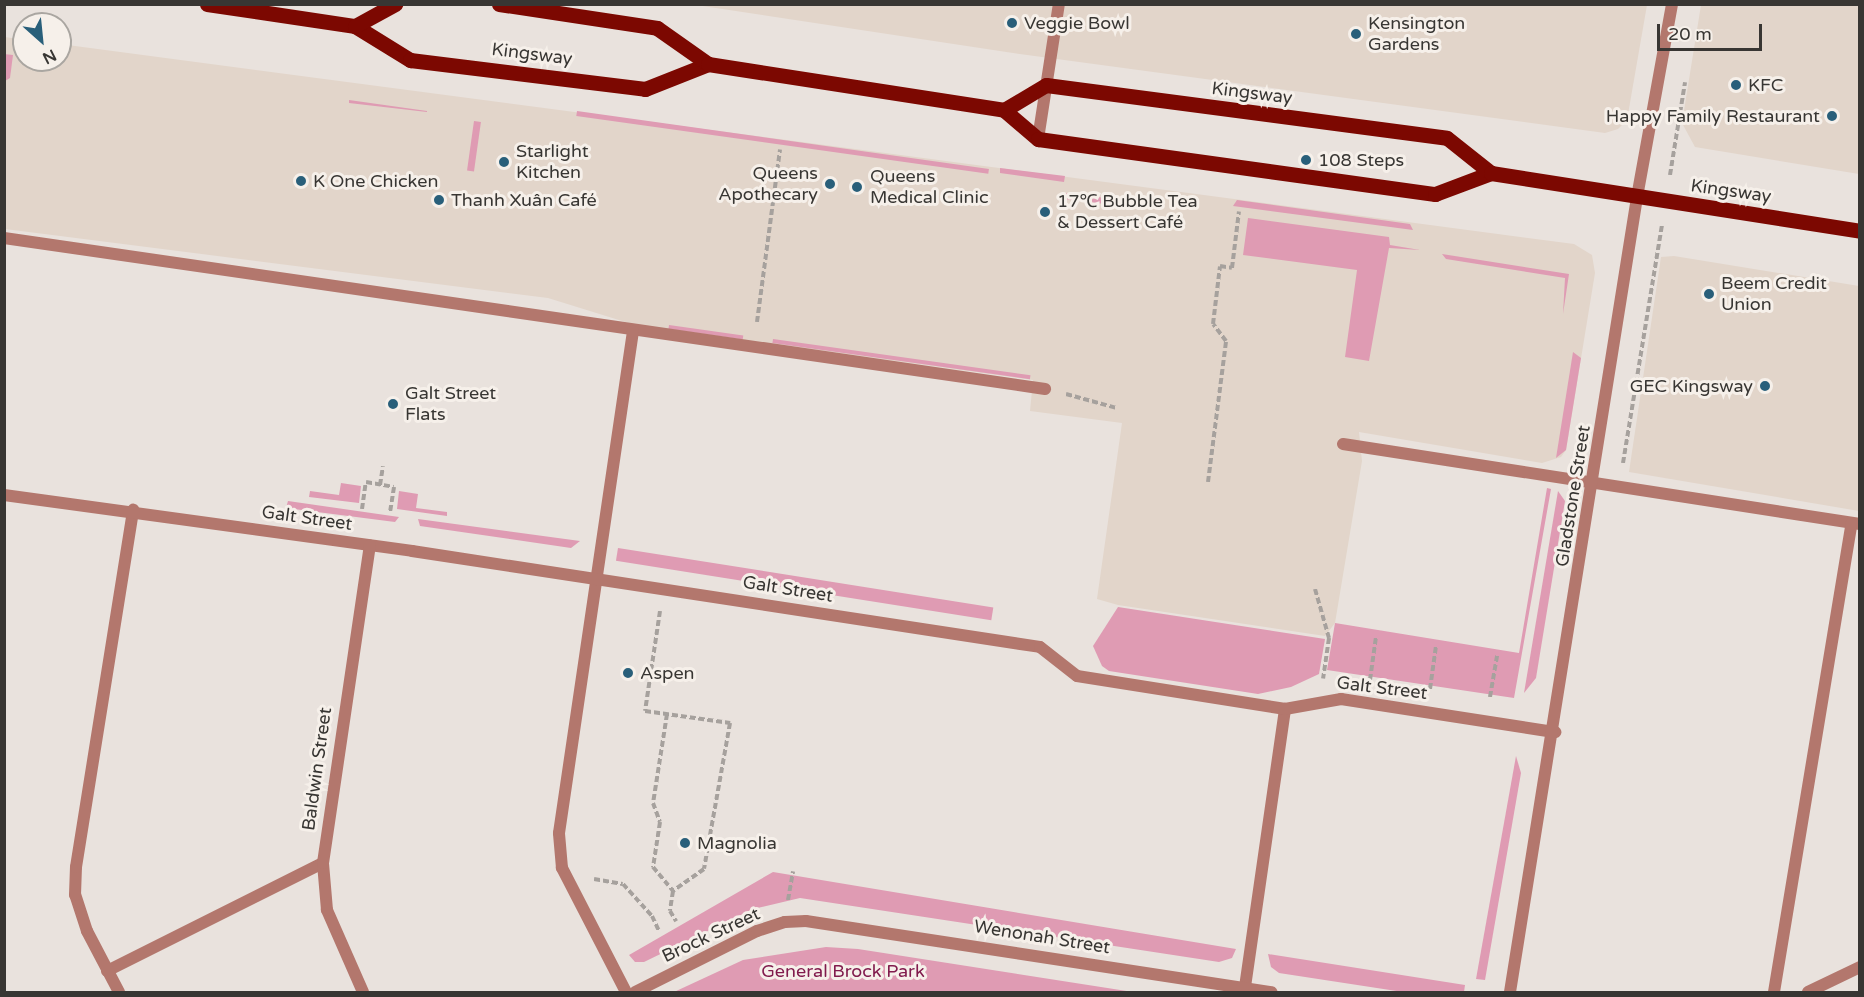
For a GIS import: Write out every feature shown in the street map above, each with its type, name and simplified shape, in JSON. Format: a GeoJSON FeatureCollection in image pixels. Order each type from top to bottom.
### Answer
{"type":"FeatureCollection","features":[{"type":"Feature","properties":{"kind":"main road","name":"Kingsway"},"geometry":{"type":"LineString","coordinates":[[207,4],[355,26],[410,60],[645,89],[708,64]]}},
{"type":"Feature","properties":{"kind":"main road"},"geometry":{"type":"LineString","coordinates":[[355,26],[395,4]]}},
{"type":"Feature","properties":{"kind":"main road"},"geometry":{"type":"LineString","coordinates":[[499,4],[657,28],[708,64],[1004,110],[1038,138],[1435,195],[1491,173]]}},
{"type":"Feature","properties":{"kind":"main road","name":"Kingsway"},"geometry":{"type":"LineString","coordinates":[[1046,85],[1447,138],[1491,173],[1860,231]]}},
{"type":"Feature","properties":{"kind":"main road"},"geometry":{"type":"LineString","coordinates":[[1004,110],[1046,85]]}},
{"type":"Feature","properties":{"kind":"street"},"geometry":{"type":"LineString","coordinates":[[1038,138],[1059,4]]}},
{"type":"Feature","properties":{"kind":"street","name":"Gladstone Street"},"geometry":{"type":"LineString","coordinates":[[1510,993],[1594,483],[1637,197],[1672,4]]}},
{"type":"Feature","properties":{"kind":"street"},"geometry":{"type":"LineString","coordinates":[[4,238],[633,331],[1045,388]]}},
{"type":"Feature","properties":{"kind":"street"},"geometry":{"type":"LineString","coordinates":[[626,993],[562,868],[560,833],[633,331]]}},
{"type":"Feature","properties":{"kind":"street"},"geometry":{"type":"LineString","coordinates":[[1343,444],[1856,524],[1774,993]]}},
{"type":"Feature","properties":{"kind":"street","name":"Galt Street"},"geometry":{"type":"LineString","coordinates":[[4,495],[133,510],[1040,646],[1077,676],[1285,709],[1322,699],[1367,703],[1554,732]]}},
{"type":"Feature","properties":{"kind":"street"},"geometry":{"type":"LineString","coordinates":[[118,993],[75,895],[76,867],[133,510]]}},
{"type":"Feature","properties":{"kind":"street","name":"Baldwin Street"},"geometry":{"type":"LineString","coordinates":[[363,993],[327,910],[323,863],[370,545]]}},
{"type":"Feature","properties":{"kind":"street"},"geometry":{"type":"LineString","coordinates":[[1245,987],[1285,709]]}},
{"type":"Feature","properties":{"kind":"street"},"geometry":{"type":"LineString","coordinates":[[107,971],[323,863]]}},
{"type":"Feature","properties":{"kind":"street","name":"Wenonah Street"},"geometry":{"type":"LineString","coordinates":[[806,921],[1245,987],[1272,993]]}},
{"type":"Feature","properties":{"kind":"street","name":"Brock Street"},"geometry":{"type":"LineString","coordinates":[[635,993],[757,931],[785,922],[806,921]]}},
{"type":"Feature","properties":{"kind":"street"},"geometry":{"type":"LineString","coordinates":[[1808,993],[1860,967]]}},
{"type":"Feature","properties":{"kind":"path"},"geometry":{"type":"LineString","coordinates":[[757,326],[780,150]]}},
{"type":"Feature","properties":{"kind":"path"},"geometry":{"type":"LineString","coordinates":[[1208,482],[1226,341],[1213,324],[1220,266],[1232,268],[1239,211]]}},
{"type":"Feature","properties":{"kind":"path"},"geometry":{"type":"LineString","coordinates":[[1622,468],[1654,270]]}},
{"type":"Feature","properties":{"kind":"path"},"geometry":{"type":"LineString","coordinates":[[1045,388],[1117,408]]}},
{"type":"Feature","properties":{"kind":"path"},"geometry":{"type":"LineString","coordinates":[[380,485],[383,466]]}},
{"type":"Feature","properties":{"kind":"path"},"geometry":{"type":"LineString","coordinates":[[362,509],[366,483],[394,487],[390,512]]}},
{"type":"Feature","properties":{"kind":"path"},"geometry":{"type":"LineString","coordinates":[[664,588],[645,711],[730,723],[704,869],[673,891],[670,911],[676,921]]}},
{"type":"Feature","properties":{"kind":"path"},"geometry":{"type":"LineString","coordinates":[[1315,589],[1329,638],[1322,699]]}},
{"type":"Feature","properties":{"kind":"path"},"geometry":{"type":"LineString","coordinates":[[1367,703],[1376,637]]}},
{"type":"Feature","properties":{"kind":"path"},"geometry":{"type":"LineString","coordinates":[[1427,712],[1436,646]]}},
{"type":"Feature","properties":{"kind":"path"},"geometry":{"type":"LineString","coordinates":[[1487,722],[1497,656]]}},
{"type":"Feature","properties":{"kind":"path"},"geometry":{"type":"LineString","coordinates":[[667,714],[652,803],[660,822],[653,867],[673,891]]}},
{"type":"Feature","properties":{"kind":"path"},"geometry":{"type":"LineString","coordinates":[[586,878],[623,884],[652,916],[659,931]]}},
{"type":"Feature","properties":{"kind":"shaded area"},"geometry":{"type":"Polygon","coordinates":[[[696,5],[1647,5],[1627,120],[1618,129],[1605,133],[1013,53],[696,5]]]}},
{"type":"Feature","properties":{"kind":"shaded area"},"geometry":{"type":"Polygon","coordinates":[[[1701,5],[1859,5],[1859,174],[1695,147],[1682,123],[1701,5]]]}},
{"type":"Feature","properties":{"kind":"shaded area"},"geometry":{"type":"Polygon","coordinates":[[[5,37],[12,38],[12,72],[72,72],[72,46],[1574,244],[1592,255],[1595,273],[1566,450],[1561,457],[1542,463],[1359,432],[1362,461],[1335,623],[1325,636],[1118,605],[1097,599],[1122,423],[1030,411],[1033,380],[635,325],[548,298],[5,229],[5,37]]]}},
{"type":"Feature","properties":{"kind":"shaded area","name":"GEC Kingsway"},"geometry":{"type":"Polygon","coordinates":[[[1674,256],[1859,286],[1859,511],[1629,472],[1661,257],[1674,256]]]}},
{"type":"Feature","properties":{"kind":"green space"},"geometry":{"type":"Polygon","coordinates":[[[4,54],[12,55],[10,78],[5,81],[4,54]]]}},
{"type":"Feature","properties":{"kind":"green space"},"geometry":{"type":"Polygon","coordinates":[[[349,100],[427,111],[427,112],[349,103],[349,100]]]}},
{"type":"Feature","properties":{"kind":"green space"},"geometry":{"type":"Polygon","coordinates":[[[577,111],[989,169],[988,174],[576,116],[577,111]]]}},
{"type":"Feature","properties":{"kind":"green space"},"geometry":{"type":"Polygon","coordinates":[[[474,121],[481,122],[474,171],[467,171],[474,121]]]}},
{"type":"Feature","properties":{"kind":"green space"},"geometry":{"type":"Polygon","coordinates":[[[1000,168],[1065,176],[1064,182],[1000,173],[1000,168]]]}},
{"type":"Feature","properties":{"kind":"green space"},"geometry":{"type":"Polygon","coordinates":[[[1065,193],[1112,199],[1111,205],[1064,199],[1065,193]]]}},
{"type":"Feature","properties":{"kind":"green space"},"geometry":{"type":"Polygon","coordinates":[[[1237,200],[1410,224],[1413,230],[1233,206],[1237,200]]]}},
{"type":"Feature","properties":{"kind":"green space"},"geometry":{"type":"Polygon","coordinates":[[[1248,218],[1389,237],[1390,245],[1420,250],[1389,248],[1369,361],[1345,357],[1357,270],[1243,255],[1248,218]]]}},
{"type":"Feature","properties":{"kind":"green space"},"geometry":{"type":"Polygon","coordinates":[[[1442,254],[1569,274],[1563,314],[1565,278],[1446,259],[1442,254]]]}},
{"type":"Feature","properties":{"kind":"green space"},"geometry":{"type":"Polygon","coordinates":[[[669,325],[743,335],[743,339],[668,329],[669,325]]]}},
{"type":"Feature","properties":{"kind":"green space"},"geometry":{"type":"Polygon","coordinates":[[[773,339],[1030,375],[1030,379],[772,343],[773,339]]]}},
{"type":"Feature","properties":{"kind":"green space"},"geometry":{"type":"Polygon","coordinates":[[[1573,352],[1581,358],[1566,450],[1556,458],[1573,352]]]}},
{"type":"Feature","properties":{"kind":"green space"},"geometry":{"type":"Polygon","coordinates":[[[341,483],[361,486],[359,503],[309,497],[310,491],[339,495],[341,483]]]}},
{"type":"Feature","properties":{"kind":"green space"},"geometry":{"type":"Polygon","coordinates":[[[1547,488],[1551,489],[1514,698],[1327,670],[1335,623],[1519,653],[1547,488]]]}},
{"type":"Feature","properties":{"kind":"green space"},"geometry":{"type":"Polygon","coordinates":[[[399,491],[418,494],[416,508],[447,512],[447,516],[397,509],[399,491]]]}},
{"type":"Feature","properties":{"kind":"green space"},"geometry":{"type":"Polygon","coordinates":[[[1558,491],[1565,501],[1536,678],[1524,693],[1558,491]]]}},
{"type":"Feature","properties":{"kind":"green space"},"geometry":{"type":"Polygon","coordinates":[[[288,501],[399,517],[395,522],[286,508],[288,501]]]}},
{"type":"Feature","properties":{"kind":"green space"},"geometry":{"type":"Polygon","coordinates":[[[418,519],[580,541],[571,548],[420,526],[418,519]]]}},
{"type":"Feature","properties":{"kind":"green space"},"geometry":{"type":"Polygon","coordinates":[[[618,548],[993,607],[991,620],[616,561],[618,548]]]}},
{"type":"Feature","properties":{"kind":"green space"},"geometry":{"type":"Polygon","coordinates":[[[1118,607],[1325,639],[1319,674],[1291,687],[1258,694],[1109,671],[1102,666],[1093,646],[1118,607]]]}},
{"type":"Feature","properties":{"kind":"green space"},"geometry":{"type":"Polygon","coordinates":[[[1516,756],[1521,773],[1485,980],[1476,979],[1516,756]]]}},
{"type":"Feature","properties":{"kind":"green space"},"geometry":{"type":"Polygon","coordinates":[[[773,872],[1236,949],[1232,958],[1219,962],[800,898],[753,909],[644,962],[635,962],[629,955],[773,872]]]}},
{"type":"Feature","properties":{"kind":"green space","name":"General Brock Park"},"geometry":{"type":"Polygon","coordinates":[[[826,947],[858,949],[1133,992],[674,992],[743,960],[826,947]]]}},
{"type":"Feature","properties":{"kind":"green space"},"geometry":{"type":"Polygon","coordinates":[[[1268,954],[1465,985],[1464,992],[1403,992],[1279,973],[1271,967],[1268,954]]]}},
{"type":"Feature","properties":{"kind":"place","name":"Veggie Bowl"},"geometry":{"type":"Point","coordinates":[1012,23]}},
{"type":"Feature","properties":{"kind":"place","name":"Kensington Gardens"},"geometry":{"type":"Point","coordinates":[1356,34]}},
{"type":"Feature","properties":{"kind":"place","name":"KFC"},"geometry":{"type":"Point","coordinates":[1736,85]}},
{"type":"Feature","properties":{"kind":"place","name":"Happy Family Restaurant"},"geometry":{"type":"Point","coordinates":[1832,116]}},
{"type":"Feature","properties":{"kind":"place","name":"108 Steps"},"geometry":{"type":"Point","coordinates":[1306,160]}},
{"type":"Feature","properties":{"kind":"place","name":"Starlight Kitchen"},"geometry":{"type":"Point","coordinates":[504,162]}},
{"type":"Feature","properties":{"kind":"place","name":"K One Chicken"},"geometry":{"type":"Point","coordinates":[301,181]}},
{"type":"Feature","properties":{"kind":"place","name":"Queens Apothecary"},"geometry":{"type":"Point","coordinates":[830,184]}},
{"type":"Feature","properties":{"kind":"place","name":"Queens Medical Clinic"},"geometry":{"type":"Point","coordinates":[857,187]}},
{"type":"Feature","properties":{"kind":"place","name":"Thanh Xuân Café"},"geometry":{"type":"Point","coordinates":[439,200]}},
{"type":"Feature","properties":{"kind":"place","name":"17℃ Bubble Tea & Dessert Café"},"geometry":{"type":"Point","coordinates":[1045,212]}},
{"type":"Feature","properties":{"kind":"place","name":"Beem Credit Union"},"geometry":{"type":"Point","coordinates":[1709,294]}},
{"type":"Feature","properties":{"kind":"place","name":"GEC Kingsway"},"geometry":{"type":"Point","coordinates":[1765,386]}},
{"type":"Feature","properties":{"kind":"place","name":"Galt Street Flats"},"geometry":{"type":"Point","coordinates":[393,404]}},
{"type":"Feature","properties":{"kind":"place","name":"Aspen"},"geometry":{"type":"Point","coordinates":[628,673]}},
{"type":"Feature","properties":{"kind":"place","name":"Magnolia"},"geometry":{"type":"Point","coordinates":[685,843]}}]}
